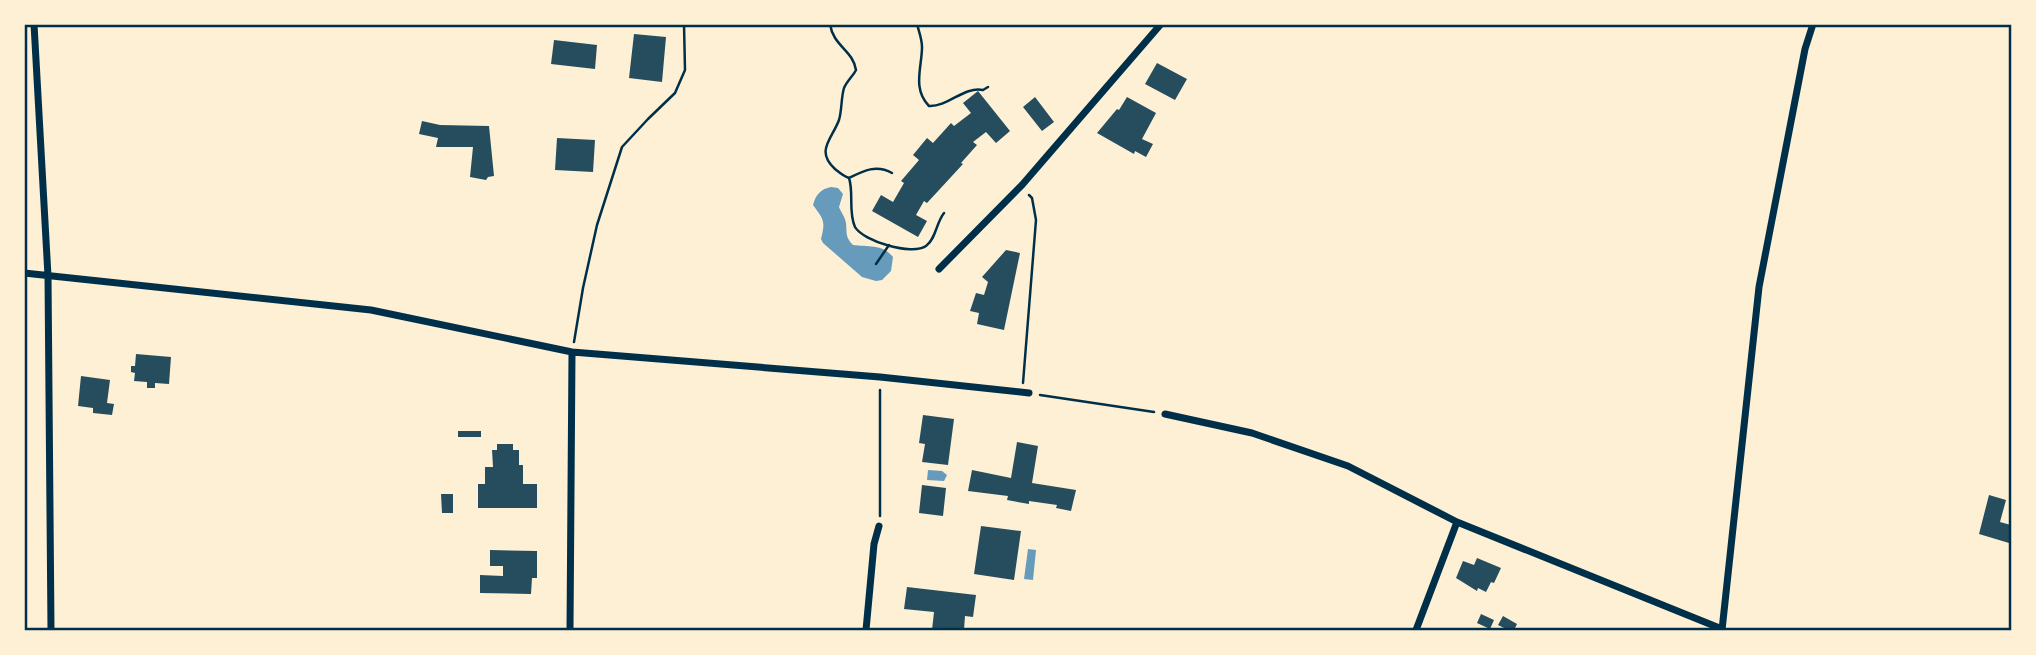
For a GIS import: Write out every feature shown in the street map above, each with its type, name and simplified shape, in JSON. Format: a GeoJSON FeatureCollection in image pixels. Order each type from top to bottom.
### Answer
{"type":"FeatureCollection","features":[{"type":"Feature","properties":{"kind":"street"},"geometry":{"type":"LineString","coordinates":[[34,24],[48,276],[51,631]]}},
{"type":"Feature","properties":{"kind":"street"},"geometry":{"type":"LineString","coordinates":[[939,270],[1021,185],[1161,24]]}},
{"type":"Feature","properties":{"kind":"street"},"geometry":{"type":"LineString","coordinates":[[1165,414],[1252,433],[1348,466],[1457,522],[1722,630],[1759,287],[1805,49],[1813,24]]}},
{"type":"Feature","properties":{"kind":"street"},"geometry":{"type":"LineString","coordinates":[[24,273],[372,310],[572,352],[880,377],[1026,393]]}},
{"type":"Feature","properties":{"kind":"street"},"geometry":{"type":"LineString","coordinates":[[570,631],[572,352]]}},
{"type":"Feature","properties":{"kind":"street"},"geometry":{"type":"LineString","coordinates":[[1416,631],[1457,522]]}},
{"type":"Feature","properties":{"kind":"street"},"geometry":{"type":"LineString","coordinates":[[866,631],[874,544],[880,526]]}},
{"type":"Feature","properties":{"kind":"path"},"geometry":{"type":"LineString","coordinates":[[572,352],[597,225],[622,147],[675,93],[685,70],[684,24]]}},
{"type":"Feature","properties":{"kind":"path"},"geometry":{"type":"LineString","coordinates":[[830,24],[833,37],[852,57],[856,69],[845,85],[841,114],[825,151],[831,165],[849,178],[855,226],[866,238],[888,246],[916,250],[930,242],[944,213]]}},
{"type":"Feature","properties":{"kind":"path"},"geometry":{"type":"LineString","coordinates":[[917,24],[922,43],[919,91],[929,106],[937,106],[975,89],[984,90],[988,87]]}},
{"type":"Feature","properties":{"kind":"path"},"geometry":{"type":"LineString","coordinates":[[849,178],[867,169],[881,169],[892,173]]}},
{"type":"Feature","properties":{"kind":"path"},"geometry":{"type":"LineString","coordinates":[[1021,185],[1032,198],[1036,220],[1026,393],[1165,414]]}},
{"type":"Feature","properties":{"kind":"path"},"geometry":{"type":"LineString","coordinates":[[876,264],[888,246]]}},
{"type":"Feature","properties":{"kind":"path"},"geometry":{"type":"LineString","coordinates":[[880,377],[880,526]]}},
{"type":"Feature","properties":{"kind":"water"},"geometry":{"type":"Polygon","coordinates":[[[831,187],[838,188],[843,194],[839,207],[850,242],[853,245],[880,248],[893,257],[891,271],[882,280],[862,277],[823,243],[823,220],[813,205],[819,193],[831,187]]]}},
{"type":"Feature","properties":{"kind":"water"},"geometry":{"type":"Polygon","coordinates":[[[928,470],[942,471],[947,475],[944,481],[927,480],[928,470]]]}},
{"type":"Feature","properties":{"kind":"water"},"geometry":{"type":"Polygon","coordinates":[[[1028,549],[1036,550],[1033,580],[1024,579],[1028,549]]]}},
{"type":"Feature","properties":{"kind":"building"},"geometry":{"type":"Polygon","coordinates":[[[634,34],[666,37],[662,82],[629,78],[634,34]]]}},
{"type":"Feature","properties":{"kind":"building"},"geometry":{"type":"Polygon","coordinates":[[[554,40],[597,45],[595,69],[551,64],[554,40]]]}},
{"type":"Feature","properties":{"kind":"building"},"geometry":{"type":"Polygon","coordinates":[[[1157,63],[1187,79],[1175,100],[1145,84],[1157,63]]]}},
{"type":"Feature","properties":{"kind":"building"},"geometry":{"type":"Polygon","coordinates":[[[978,91],[1010,131],[996,143],[986,132],[973,142],[977,145],[961,163],[963,164],[927,203],[924,201],[916,215],[927,221],[918,237],[872,211],[881,195],[893,202],[904,183],[901,181],[919,160],[913,155],[927,138],[933,143],[951,123],[954,126],[971,113],[963,103],[978,91]]]}},
{"type":"Feature","properties":{"kind":"building"},"geometry":{"type":"Polygon","coordinates":[[[1035,97],[1054,122],[1042,131],[1023,107],[1035,97]]]}},
{"type":"Feature","properties":{"kind":"building"},"geometry":{"type":"Polygon","coordinates":[[[1127,97],[1156,113],[1142,139],[1153,144],[1146,157],[1135,151],[1134,154],[1097,133],[1117,109],[1119,110],[1127,97]]]}},
{"type":"Feature","properties":{"kind":"building"},"geometry":{"type":"Polygon","coordinates":[[[422,121],[440,125],[489,126],[494,176],[486,180],[470,177],[473,147],[436,147],[438,138],[419,134],[422,121]]]}},
{"type":"Feature","properties":{"kind":"building"},"geometry":{"type":"Polygon","coordinates":[[[557,138],[595,140],[593,172],[555,170],[557,138]]]}},
{"type":"Feature","properties":{"kind":"building"},"geometry":{"type":"Polygon","coordinates":[[[1006,250],[1020,253],[1004,330],[977,324],[979,313],[970,311],[976,293],[984,295],[988,282],[982,277],[1006,250]]]}},
{"type":"Feature","properties":{"kind":"building"},"geometry":{"type":"Polygon","coordinates":[[[136,354],[171,357],[169,384],[155,383],[155,388],[147,388],[147,382],[134,381],[135,373],[131,372],[131,366],[135,366],[136,354]]]}},
{"type":"Feature","properties":{"kind":"building"},"geometry":{"type":"Polygon","coordinates":[[[81,376],[110,380],[107,403],[114,404],[112,415],[93,413],[93,408],[78,406],[81,376]]]}},
{"type":"Feature","properties":{"kind":"building"},"geometry":{"type":"Polygon","coordinates":[[[923,415],[954,419],[948,465],[922,462],[925,444],[919,443],[923,415]]]}},
{"type":"Feature","properties":{"kind":"building"},"geometry":{"type":"Polygon","coordinates":[[[458,431],[481,431],[481,437],[458,437],[458,431]]]}},
{"type":"Feature","properties":{"kind":"building"},"geometry":{"type":"Polygon","coordinates":[[[1017,442],[1038,446],[1032,483],[1076,490],[1071,511],[1056,508],[1057,505],[1029,501],[1029,504],[1007,500],[1008,496],[968,491],[972,470],[1011,478],[1017,442]]]}},
{"type":"Feature","properties":{"kind":"building"},"geometry":{"type":"Polygon","coordinates":[[[497,444],[513,444],[513,450],[519,450],[519,465],[523,465],[523,484],[537,484],[537,508],[478,508],[478,484],[485,484],[485,467],[493,467],[492,450],[497,450],[497,444]]]}},
{"type":"Feature","properties":{"kind":"building"},"geometry":{"type":"Polygon","coordinates":[[[922,485],[946,488],[943,516],[919,513],[922,485]]]}},
{"type":"Feature","properties":{"kind":"building"},"geometry":{"type":"Polygon","coordinates":[[[441,494],[453,494],[453,513],[442,513],[441,494]]]}},
{"type":"Feature","properties":{"kind":"building"},"geometry":{"type":"Polygon","coordinates":[[[1989,495],[2006,500],[2000,522],[2011,525],[2009,543],[1979,534],[1989,495]]]}},
{"type":"Feature","properties":{"kind":"building"},"geometry":{"type":"Polygon","coordinates":[[[981,526],[1021,531],[1014,580],[974,574],[981,526]]]}},
{"type":"Feature","properties":{"kind":"building"},"geometry":{"type":"Polygon","coordinates":[[[490,550],[537,551],[537,578],[532,578],[531,594],[480,593],[480,575],[503,576],[503,566],[490,566],[490,550]]]}},
{"type":"Feature","properties":{"kind":"building"},"geometry":{"type":"Polygon","coordinates":[[[1477,558],[1501,568],[1486,592],[1478,588],[1477,591],[1456,578],[1463,561],[1474,565],[1477,558]]]}},
{"type":"Feature","properties":{"kind":"building"},"geometry":{"type":"Polygon","coordinates":[[[907,587],[976,595],[973,617],[965,616],[964,630],[932,630],[934,612],[904,609],[907,587]]]}},
{"type":"Feature","properties":{"kind":"building"},"geometry":{"type":"Polygon","coordinates":[[[1481,614],[1494,620],[1490,629],[1477,623],[1481,614]]]}},
{"type":"Feature","properties":{"kind":"building"},"geometry":{"type":"Polygon","coordinates":[[[1503,616],[1517,624],[1514,630],[1498,625],[1503,616]]]}}]}
